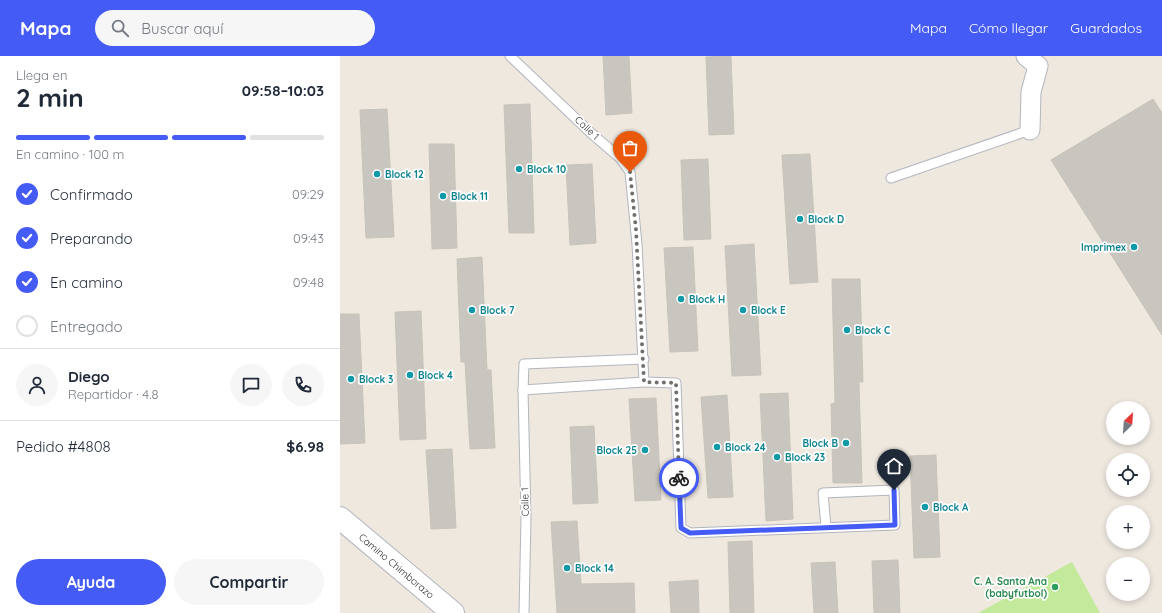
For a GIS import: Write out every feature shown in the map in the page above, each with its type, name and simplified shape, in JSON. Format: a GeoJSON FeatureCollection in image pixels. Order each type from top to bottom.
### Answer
{"type":"FeatureCollection","features":[{"type":"Feature","properties":{"kind":"street"},"geometry":{"type":"LineString","coordinates":[[1030,130],[1031,92],[1036,59]]}},
{"type":"Feature","properties":{"kind":"street","name":"Camino Chimborazo"},"geometry":{"type":"LineString","coordinates":[[340,518],[454,613]]}},
{"type":"Feature","properties":{"kind":"lane","name":"Calle 1"},"geometry":{"type":"LineString","coordinates":[[510,56],[591,133],[620,158],[630,172],[634,200],[644,358],[644,382]]}},
{"type":"Feature","properties":{"kind":"lane"},"geometry":{"type":"LineString","coordinates":[[891,178],[1030,130]]}},
{"type":"Feature","properties":{"kind":"lane","name":"Calle 1"},"geometry":{"type":"LineString","coordinates":[[524,613],[526,517],[523,390],[524,364],[644,358]]}},
{"type":"Feature","properties":{"kind":"lane"},"geometry":{"type":"LineString","coordinates":[[523,390],[644,382],[676,383],[681,528],[690,533],[895,525],[894,490],[824,493],[826,527]]}},
{"type":"Feature","properties":{"kind":"green space","name":"C. A. Santa Ana (babyfutbol)"},"geometry":{"type":"Polygon","coordinates":[[[1072,562],[1100,613],[978,613],[1072,562]]]}},
{"type":"Feature","properties":{"kind":"building"},"geometry":{"type":"Polygon","coordinates":[[[603,56],[629,56],[632,113],[606,115],[603,56]]]}},
{"type":"Feature","properties":{"kind":"building"},"geometry":{"type":"Polygon","coordinates":[[[731,56],[734,134],[709,135],[706,57],[731,56]]]}},
{"type":"Feature","properties":{"kind":"building","name":"Imprimex"},"geometry":{"type":"Polygon","coordinates":[[[1153,99],[1162,113],[1162,335],[1051,160],[1153,99]]]}},
{"type":"Feature","properties":{"kind":"building","name":"Block 10"},"geometry":{"type":"Polygon","coordinates":[[[530,104],[534,233],[509,233],[504,105],[530,104]]]}},
{"type":"Feature","properties":{"kind":"building","name":"Block 12"},"geometry":{"type":"Polygon","coordinates":[[[387,109],[394,237],[366,238],[360,110],[387,109]]]}},
{"type":"Feature","properties":{"kind":"building","name":"Block 11"},"geometry":{"type":"Polygon","coordinates":[[[429,144],[454,144],[457,248],[432,249],[429,144]]]}},
{"type":"Feature","properties":{"kind":"building","name":"Block D"},"geometry":{"type":"Polygon","coordinates":[[[810,154],[818,282],[790,284],[782,155],[810,154]]]}},
{"type":"Feature","properties":{"kind":"building"},"geometry":{"type":"Polygon","coordinates":[[[708,159],[711,239],[684,240],[681,160],[708,159]]]}},
{"type":"Feature","properties":{"kind":"building"},"geometry":{"type":"Polygon","coordinates":[[[592,164],[596,243],[570,245],[566,165],[592,164]]]}},
{"type":"Feature","properties":{"kind":"building","name":"Block E"},"geometry":{"type":"Polygon","coordinates":[[[754,244],[761,375],[732,376],[725,246],[754,244]]]}},
{"type":"Feature","properties":{"kind":"building","name":"Block H"},"geometry":{"type":"Polygon","coordinates":[[[693,247],[698,351],[670,352],[664,248],[693,247]]]}},
{"type":"Feature","properties":{"kind":"building"},"geometry":{"type":"Polygon","coordinates":[[[482,257],[487,370],[491,370],[495,448],[470,449],[465,362],[461,362],[457,259],[482,257]]]}},
{"type":"Feature","properties":{"kind":"building"},"geometry":{"type":"Polygon","coordinates":[[[832,279],[860,279],[863,382],[859,382],[862,483],[833,483],[831,404],[835,403],[832,279]]]}},
{"type":"Feature","properties":{"kind":"building","name":"Block 4"},"geometry":{"type":"Polygon","coordinates":[[[421,311],[426,439],[400,440],[395,312],[421,311]]]}},
{"type":"Feature","properties":{"kind":"building","name":"Block 3"},"geometry":{"type":"Polygon","coordinates":[[[340,314],[359,314],[365,443],[340,444],[340,314]]]}},
{"type":"Feature","properties":{"kind":"building","name":"Block 23"},"geometry":{"type":"Polygon","coordinates":[[[788,393],[793,519],[766,521],[760,394],[788,393]]]}},
{"type":"Feature","properties":{"kind":"building","name":"Block 24"},"geometry":{"type":"Polygon","coordinates":[[[727,395],[733,497],[708,498],[701,397],[727,395]]]}},
{"type":"Feature","properties":{"kind":"building","name":"Block 25"},"geometry":{"type":"Polygon","coordinates":[[[656,398],[661,500],[635,501],[629,399],[656,398]]]}},
{"type":"Feature","properties":{"kind":"building"},"geometry":{"type":"Polygon","coordinates":[[[594,426],[598,503],[573,504],[570,427],[594,426]]]}},
{"type":"Feature","properties":{"kind":"building"},"geometry":{"type":"Polygon","coordinates":[[[452,449],[456,528],[431,529],[426,450],[452,449]]]}},
{"type":"Feature","properties":{"kind":"building","name":"Block A"},"geometry":{"type":"Polygon","coordinates":[[[936,455],[940,557],[914,558],[910,456],[936,455]]]}},
{"type":"Feature","properties":{"kind":"building","name":"Block 14"},"geometry":{"type":"Polygon","coordinates":[[[577,521],[581,584],[634,583],[635,613],[557,613],[551,522],[577,521]]]}},
{"type":"Feature","properties":{"kind":"building"},"geometry":{"type":"Polygon","coordinates":[[[752,541],[754,613],[730,613],[728,542],[752,541]]]}},
{"type":"Feature","properties":{"kind":"building"},"geometry":{"type":"Polygon","coordinates":[[[898,560],[900,613],[874,613],[872,561],[898,560]]]}},
{"type":"Feature","properties":{"kind":"building"},"geometry":{"type":"Polygon","coordinates":[[[835,562],[838,613],[814,613],[811,563],[835,562]]]}},
{"type":"Feature","properties":{"kind":"building"},"geometry":{"type":"Polygon","coordinates":[[[698,580],[699,613],[671,613],[669,582],[698,580]]]}},
{"type":"Feature","properties":{"kind":"way so far"},"geometry":{"type":"LineString","coordinates":[[630,172],[634,200],[644,382],[676,383],[679,478]]}},
{"type":"Feature","properties":{"kind":"place","name":"Block 10"},"geometry":{"type":"Point","coordinates":[519,169]}},
{"type":"Feature","properties":{"kind":"place","name":"Block 12"},"geometry":{"type":"Point","coordinates":[377,174]}},
{"type":"Feature","properties":{"kind":"place","name":"Block 11"},"geometry":{"type":"Point","coordinates":[443,196]}},
{"type":"Feature","properties":{"kind":"place","name":"Block D"},"geometry":{"type":"Point","coordinates":[800,219]}},
{"type":"Feature","properties":{"kind":"place","name":"Imprimex"},"geometry":{"type":"Point","coordinates":[1134,247]}},
{"type":"Feature","properties":{"kind":"place","name":"Block H"},"geometry":{"type":"Point","coordinates":[681,299]}},
{"type":"Feature","properties":{"kind":"place","name":"Block 7"},"geometry":{"type":"Point","coordinates":[472,310]}},
{"type":"Feature","properties":{"kind":"place","name":"Block E"},"geometry":{"type":"Point","coordinates":[743,310]}},
{"type":"Feature","properties":{"kind":"place","name":"Block C"},"geometry":{"type":"Point","coordinates":[847,330]}},
{"type":"Feature","properties":{"kind":"place","name":"Block 4"},"geometry":{"type":"Point","coordinates":[410,375]}},
{"type":"Feature","properties":{"kind":"place","name":"Block 3"},"geometry":{"type":"Point","coordinates":[351,379]}},
{"type":"Feature","properties":{"kind":"place","name":"Block B"},"geometry":{"type":"Point","coordinates":[846,443]}},
{"type":"Feature","properties":{"kind":"place","name":"Block 24"},"geometry":{"type":"Point","coordinates":[717,447]}},
{"type":"Feature","properties":{"kind":"place","name":"Block 25"},"geometry":{"type":"Point","coordinates":[645,450]}},
{"type":"Feature","properties":{"kind":"place","name":"Block 23"},"geometry":{"type":"Point","coordinates":[777,457]}},
{"type":"Feature","properties":{"kind":"place","name":"Block A"},"geometry":{"type":"Point","coordinates":[925,507]}},
{"type":"Feature","properties":{"kind":"place","name":"Block 14"},"geometry":{"type":"Point","coordinates":[567,568]}},
{"type":"Feature","properties":{"kind":"place","name":"C. A. Santa Ana (babyfutbol)"},"geometry":{"type":"Point","coordinates":[1055,587]}},
{"type":"Feature","properties":{"kind":"route"},"geometry":{"type":"LineString","coordinates":[[679,478],[681,528],[690,533],[895,525],[894,490]]}}]}
